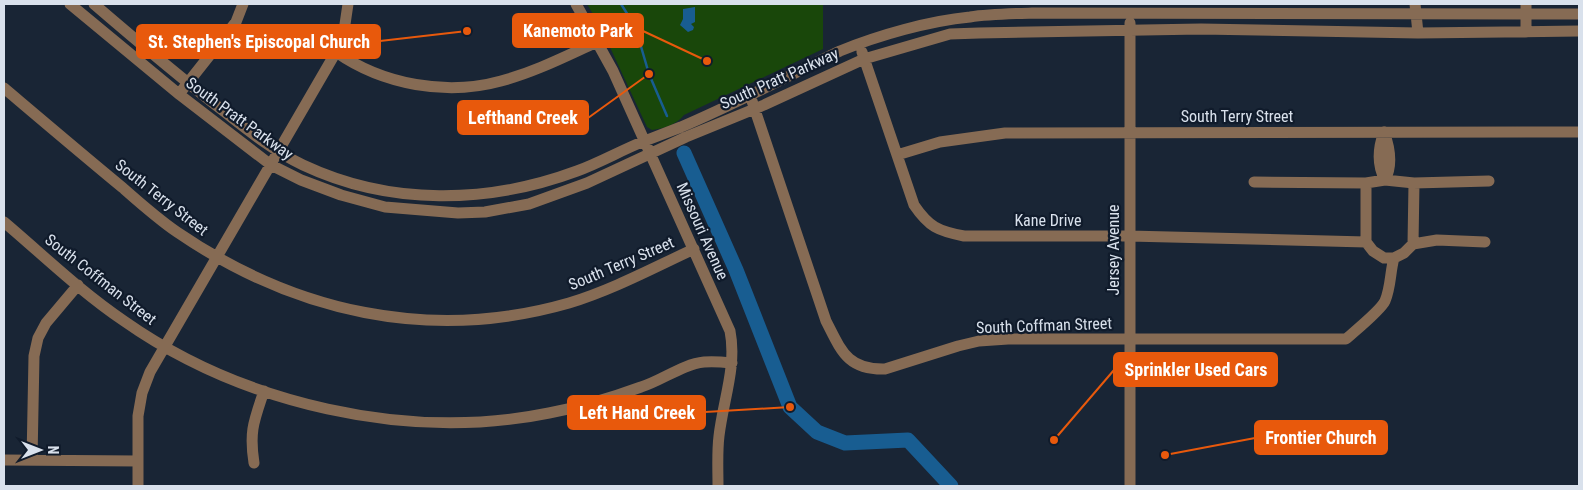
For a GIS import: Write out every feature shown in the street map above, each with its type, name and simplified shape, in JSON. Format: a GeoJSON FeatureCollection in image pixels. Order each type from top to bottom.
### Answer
{"type":"FeatureCollection","features":[{"type":"Feature","properties":{"kind":"street","name":"South Pratt Parkway"},"geometry":{"type":"LineString","coordinates":[[70,4],[180,95],[271,165],[301,180],[341,195],[385,207],[458,213],[484,212],[529,204],[587,183],[864,58],[950,34],[1130,30],[1418,33],[1579,30]]}},
{"type":"Feature","properties":{"kind":"street","name":"South Pratt Parkway"},"geometry":{"type":"LineString","coordinates":[[96,4],[187,82],[251,132],[302,165],[350,183],[385,192],[445,197],[471,196],[540,183],[577,171],[644,141],[682,127],[859,43],[971,16],[1130,14],[1225,8],[1525,9],[1579,14]]}},
{"type":"Feature","properties":{"kind":"street"},"geometry":{"type":"LineString","coordinates":[[86,17],[96,4]]}},
{"type":"Feature","properties":{"kind":"street"},"geometry":{"type":"LineString","coordinates":[[180,95],[187,82],[236,22],[243,4]]}},
{"type":"Feature","properties":{"kind":"street"},"geometry":{"type":"LineString","coordinates":[[138,486],[138,416],[142,393],[150,372],[336,52],[344,31],[348,4]]}},
{"type":"Feature","properties":{"kind":"street","name":"Missouri Avenue"},"geometry":{"type":"LineString","coordinates":[[576,4],[613,70],[730,332],[733,344],[732,363],[719,436],[718,486]]}},
{"type":"Feature","properties":{"kind":"street"},"geometry":{"type":"LineString","coordinates":[[971,4],[971,16],[979,32]]}},
{"type":"Feature","properties":{"kind":"street"},"geometry":{"type":"LineString","coordinates":[[1225,8],[1226,30]]}},
{"type":"Feature","properties":{"kind":"street"},"geometry":{"type":"LineString","coordinates":[[1416,9],[1418,33]]}},
{"type":"Feature","properties":{"kind":"street"},"geometry":{"type":"LineString","coordinates":[[1525,9],[1526,32]]}},
{"type":"Feature","properties":{"kind":"street","name":"Jersey Avenue"},"geometry":{"type":"LineString","coordinates":[[1130,14],[1130,486]]}},
{"type":"Feature","properties":{"kind":"street"},"geometry":{"type":"LineString","coordinates":[[336,52],[365,69],[417,85],[473,86],[500,82],[535,70],[597,42]]}},
{"type":"Feature","properties":{"kind":"street","name":"Kane Drive"},"geometry":{"type":"LineString","coordinates":[[859,43],[914,205],[923,218],[935,228],[944,232],[964,236],[1130,236],[1366,242]]}},
{"type":"Feature","properties":{"kind":"street","name":"South Terry Street"},"geometry":{"type":"LineString","coordinates":[[4,88],[175,232],[217,258],[265,282],[305,298],[346,310],[410,319],[459,320],[536,311],[570,303],[613,287],[694,249]]}},
{"type":"Feature","properties":{"kind":"street","name":"South Coffman Street"},"geometry":{"type":"LineString","coordinates":[[750,95],[826,321],[842,352],[858,365],[871,369],[884,369],[979,341],[1008,339],[1346,339],[1384,303],[1389,290],[1394,258]]}},
{"type":"Feature","properties":{"kind":"street"},"geometry":{"type":"LineString","coordinates":[[1384,132],[1380,145],[1380,171],[1385,180]]}},
{"type":"Feature","properties":{"kind":"street","name":"South Terry Street"},"geometry":{"type":"LineString","coordinates":[[897,155],[940,142],[1005,133],[1579,132]]}},
{"type":"Feature","properties":{"kind":"street"},"geometry":{"type":"LineString","coordinates":[[1254,182],[1489,181]]}},
{"type":"Feature","properties":{"kind":"street"},"geometry":{"type":"LineString","coordinates":[[1413,244],[1414,182]]}},
{"type":"Feature","properties":{"kind":"street"},"geometry":{"type":"LineString","coordinates":[[1366,183],[1366,242],[1372,251],[1384,258],[1394,258],[1404,253],[1413,244],[1437,240],[1485,242]]}},
{"type":"Feature","properties":{"kind":"street","name":"South Coffman Street"},"geometry":{"type":"LineString","coordinates":[[4,222],[124,322],[164,347],[211,370],[264,391],[327,410],[380,419],[460,423],[548,414],[594,403],[644,387],[705,361],[732,363]]}},
{"type":"Feature","properties":{"kind":"street"},"geometry":{"type":"LineString","coordinates":[[32,460],[34,356],[38,338],[46,323],[78,285]]}},
{"type":"Feature","properties":{"kind":"street"},"geometry":{"type":"LineString","coordinates":[[254,462],[251,444],[252,426],[264,391]]}},
{"type":"Feature","properties":{"kind":"street"},"geometry":{"type":"LineString","coordinates":[[4,460],[138,461]]}},
{"type":"Feature","properties":{"kind":"green space"},"geometry":{"type":"Polygon","coordinates":[[[587,4],[823,4],[823,49],[684,115],[670,126],[652,130],[647,127],[601,28],[587,4]]]}},
{"type":"Feature","properties":{"kind":"water"},"geometry":{"type":"Polygon","coordinates":[[[695,7],[695,22],[691,24],[694,27],[693,30],[688,32],[680,25],[683,19],[683,9],[695,7]]]}},
{"type":"Feature","properties":{"kind":"waterway"},"geometry":{"type":"LineString","coordinates":[[621,4],[635,26],[649,74],[667,116]]}},
{"type":"Feature","properties":{"kind":"waterway"},"geometry":{"type":"LineString","coordinates":[[684,153],[736,270],[790,407],[817,432],[845,443],[908,440],[951,486]]}},
{"type":"Feature","properties":{"kind":"place","name":"St. Stephen's Episcopal Church"},"geometry":{"type":"Point","coordinates":[467,31]}},
{"type":"Feature","properties":{"kind":"place","name":"Kanemoto Park"},"geometry":{"type":"Point","coordinates":[707,61]}},
{"type":"Feature","properties":{"kind":"place","name":"Lefthand Creek"},"geometry":{"type":"Point","coordinates":[649,74]}},
{"type":"Feature","properties":{"kind":"place","name":"Left Hand Creek"},"geometry":{"type":"Point","coordinates":[790,407]}},
{"type":"Feature","properties":{"kind":"place","name":"Sprinkler Used Cars"},"geometry":{"type":"Point","coordinates":[1054,440]}},
{"type":"Feature","properties":{"kind":"place","name":"Frontier Church"},"geometry":{"type":"Point","coordinates":[1165,455]}}]}
